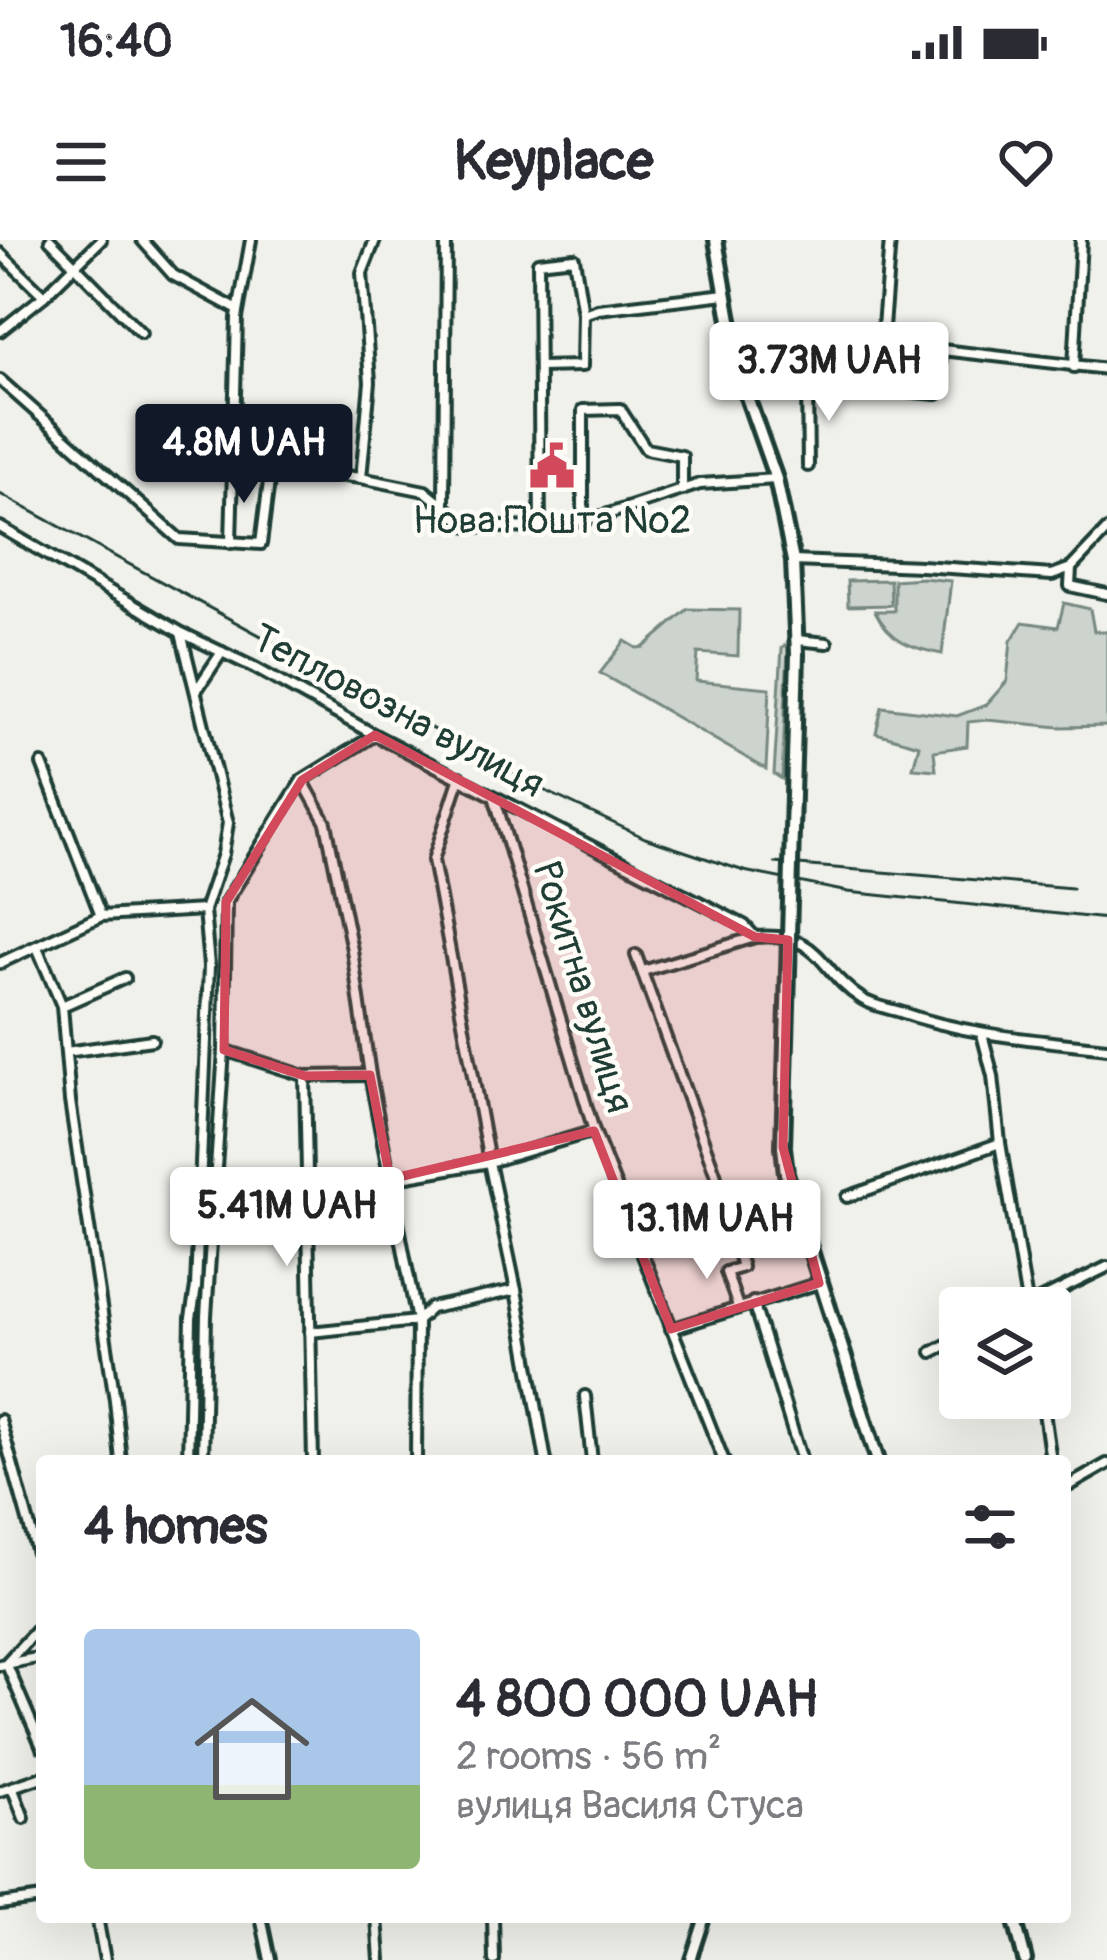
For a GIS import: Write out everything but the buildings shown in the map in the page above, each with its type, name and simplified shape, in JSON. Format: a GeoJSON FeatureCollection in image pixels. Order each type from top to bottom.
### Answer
{"type":"FeatureCollection","features":[{"type":"Feature","properties":{"kind":"main road"},"geometry":{"type":"LineString","coordinates":[[716,240],[740,377],[776,479],[793,560],[797,654],[786,1173],[876,1455]]}},
{"type":"Feature","properties":{"kind":"main road"},"geometry":{"type":"LineString","coordinates":[[1016,1923],[1025,1960]]}},
{"type":"Feature","properties":{"kind":"street"},"geometry":{"type":"LineString","coordinates":[[50,240],[141,333]]}},
{"type":"Feature","properties":{"kind":"street"},"geometry":{"type":"LineString","coordinates":[[0,332],[101,240]]}},
{"type":"Feature","properties":{"kind":"street"},"geometry":{"type":"LineString","coordinates":[[142,240],[173,275],[238,310]]}},
{"type":"Feature","properties":{"kind":"street"},"geometry":{"type":"LineString","coordinates":[[231,543],[238,310],[250,240]]}},
{"type":"Feature","properties":{"kind":"street"},"geometry":{"type":"LineString","coordinates":[[362,478],[370,382],[362,273],[375,240]]}},
{"type":"Feature","properties":{"kind":"street"},"geometry":{"type":"LineString","coordinates":[[444,505],[446,240]]}},
{"type":"Feature","properties":{"kind":"street"},"geometry":{"type":"LineString","coordinates":[[878,389],[890,240]]}},
{"type":"Feature","properties":{"kind":"street"},"geometry":{"type":"LineString","coordinates":[[1074,367],[1081,240]]}},
{"type":"Feature","properties":{"kind":"street"},"geometry":{"type":"LineString","coordinates":[[0,253],[44,296]]}},
{"type":"Feature","properties":{"kind":"street"},"geometry":{"type":"LineString","coordinates":[[539,367],[582,366],[583,314],[574,258],[538,262],[540,528]]}},
{"type":"Feature","properties":{"kind":"street"},"geometry":{"type":"LineString","coordinates":[[583,314],[725,294]]}},
{"type":"Feature","properties":{"kind":"street"},"geometry":{"type":"LineString","coordinates":[[882,337],[942,350],[1107,369]]}},
{"type":"Feature","properties":{"kind":"street"},"geometry":{"type":"LineString","coordinates":[[740,377],[937,394],[942,350]]}},
{"type":"Feature","properties":{"kind":"street"},"geometry":{"type":"LineString","coordinates":[[0,380],[179,539],[261,544],[270,474],[278,468],[425,490],[468,526],[540,528],[602,517],[700,484],[776,479]]}},
{"type":"Feature","properties":{"kind":"street"},"geometry":{"type":"LineString","coordinates":[[807,383],[808,466]]}},
{"type":"Feature","properties":{"kind":"street"},"geometry":{"type":"LineString","coordinates":[[583,520],[584,410],[620,409],[646,449],[682,456],[682,490]]}},
{"type":"Feature","properties":{"kind":"street","name":"Тепловозна вулиця"},"geometry":{"type":"LineString","coordinates":[[0,527],[180,632],[745,926],[755,937]]}},
{"type":"Feature","properties":{"kind":"street"},"geometry":{"type":"LineString","coordinates":[[793,560],[1052,575],[1071,568],[1107,530]]}},
{"type":"Feature","properties":{"kind":"street"},"geometry":{"type":"LineString","coordinates":[[1071,568],[1070,586],[1107,594]]}},
{"type":"Feature","properties":{"kind":"street"},"geometry":{"type":"LineString","coordinates":[[180,632],[228,823],[204,910],[209,966],[188,1455]]}},
{"type":"Feature","properties":{"kind":"street"},"geometry":{"type":"LineString","coordinates":[[796,640],[826,644]]}},
{"type":"Feature","properties":{"kind":"street"},"geometry":{"type":"LineString","coordinates":[[195,693],[222,652]]}},
{"type":"Feature","properties":{"kind":"street"},"geometry":{"type":"LineString","coordinates":[[203,1455],[206,1316],[224,1050],[226,902],[302,780],[375,735]]}},
{"type":"Feature","properties":{"kind":"street"},"geometry":{"type":"LineString","coordinates":[[42,764],[101,916]]}},
{"type":"Feature","properties":{"kind":"street"},"geometry":{"type":"LineString","coordinates":[[460,777],[433,860],[545,1455]]}},
{"type":"Feature","properties":{"kind":"street"},"geometry":{"type":"LineString","coordinates":[[302,780],[326,823],[417,1321],[416,1455]]}},
{"type":"Feature","properties":{"kind":"street","name":"Рокитна вулиця"},"geometry":{"type":"LineString","coordinates":[[494,796],[594,1131],[722,1455]]}},
{"type":"Feature","properties":{"kind":"street"},"geometry":{"type":"LineString","coordinates":[[0,963],[101,916],[204,910]]}},
{"type":"Feature","properties":{"kind":"street"},"geometry":{"type":"LineString","coordinates":[[643,971],[770,936],[808,945],[862,1000],[911,1017],[982,1034],[1107,1048]]}},
{"type":"Feature","properties":{"kind":"street"},"geometry":{"type":"LineString","coordinates":[[37,947],[62,1006],[70,1101],[120,1455]]}},
{"type":"Feature","properties":{"kind":"street"},"geometry":{"type":"LineString","coordinates":[[636,956],[715,1173],[737,1248],[742,1267],[726,1271],[738,1307]]}},
{"type":"Feature","properties":{"kind":"street"},"geometry":{"type":"LineString","coordinates":[[62,1006],[125,978]]}},
{"type":"Feature","properties":{"kind":"street"},"geometry":{"type":"LineString","coordinates":[[982,1034],[993,1076],[1024,1287]]}},
{"type":"Feature","properties":{"kind":"street"},"geometry":{"type":"LineString","coordinates":[[66,1052],[152,1040]]}},
{"type":"Feature","properties":{"kind":"street"},"geometry":{"type":"LineString","coordinates":[[224,1050],[305,1076],[370,1076]]}},
{"type":"Feature","properties":{"kind":"street"},"geometry":{"type":"LineString","coordinates":[[305,1076],[313,1455]]}},
{"type":"Feature","properties":{"kind":"street"},"geometry":{"type":"LineString","coordinates":[[390,1180],[489,1162],[594,1131]]}},
{"type":"Feature","properties":{"kind":"street"},"geometry":{"type":"LineString","coordinates":[[847,1197],[1000,1143]]}},
{"type":"Feature","properties":{"kind":"street"},"geometry":{"type":"LineString","coordinates":[[1068,1287],[1107,1268]]}},
{"type":"Feature","properties":{"kind":"street"},"geometry":{"type":"LineString","coordinates":[[671,1329],[819,1282]]}},
{"type":"Feature","properties":{"kind":"street"},"geometry":{"type":"LineString","coordinates":[[310,1332],[417,1321],[431,1308],[516,1290]]}},
{"type":"Feature","properties":{"kind":"street"},"geometry":{"type":"LineString","coordinates":[[753,1302],[800,1455]]}},
{"type":"Feature","properties":{"kind":"street"},"geometry":{"type":"LineString","coordinates":[[932,1352],[939,1349]]}},
{"type":"Feature","properties":{"kind":"street"},"geometry":{"type":"LineString","coordinates":[[585,1396],[591,1455]]}},
{"type":"Feature","properties":{"kind":"street"},"geometry":{"type":"LineString","coordinates":[[1045,1419],[1050,1455]]}},
{"type":"Feature","properties":{"kind":"street"},"geometry":{"type":"LineString","coordinates":[[0,1420],[36,1549]]}},
{"type":"Feature","properties":{"kind":"street"},"geometry":{"type":"LineString","coordinates":[[1071,1485],[1107,1464]]}},
{"type":"Feature","properties":{"kind":"street"},"geometry":{"type":"LineString","coordinates":[[3,1664],[36,1630]]}},
{"type":"Feature","properties":{"kind":"street"},"geometry":{"type":"LineString","coordinates":[[3,1664],[36,1658]]}},
{"type":"Feature","properties":{"kind":"street"},"geometry":{"type":"LineString","coordinates":[[3,1664],[36,1734]]}},
{"type":"Feature","properties":{"kind":"street"},"geometry":{"type":"LineString","coordinates":[[0,1791],[36,1779]]}},
{"type":"Feature","properties":{"kind":"street"},"geometry":{"type":"LineString","coordinates":[[12,1787],[23,1818]]}},
{"type":"Feature","properties":{"kind":"street"},"geometry":{"type":"LineString","coordinates":[[0,1904],[36,1899]]}},
{"type":"Feature","properties":{"kind":"street"},"geometry":{"type":"LineString","coordinates":[[98,1923],[105,1960]]}},
{"type":"Feature","properties":{"kind":"street"},"geometry":{"type":"LineString","coordinates":[[262,1923],[270,1960]]}},
{"type":"Feature","properties":{"kind":"street"},"geometry":{"type":"LineString","coordinates":[[377,1923],[380,1960]]}},
{"type":"Feature","properties":{"kind":"street"},"geometry":{"type":"LineString","coordinates":[[494,1923],[494,1960]]}},
{"type":"Feature","properties":{"kind":"street"},"geometry":{"type":"LineString","coordinates":[[691,1960],[703,1923]]}},
{"type":"Feature","properties":{"kind":"highlighted area"},"geometry":{"type":"Polygon","coordinates":[[[375,735],[755,937],[788,940],[783,1147],[819,1283],[671,1329],[594,1131],[390,1179],[370,1075],[305,1076],[224,1050],[226,902],[302,780],[375,735]]]}},
{"type":"Feature","properties":{"kind":"shaded area"},"geometry":{"type":"Polygon","coordinates":[[[890,580],[891,605],[848,606],[847,581],[890,580]]]}},
{"type":"Feature","properties":{"kind":"shaded area"},"geometry":{"type":"Polygon","coordinates":[[[894,580],[951,581],[942,654],[902,642],[875,611],[894,611],[894,580]]]}},
{"type":"Feature","properties":{"kind":"shaded area"},"geometry":{"type":"Polygon","coordinates":[[[1064,603],[1090,609],[1094,631],[1107,632],[1107,726],[968,722],[967,746],[934,751],[936,770],[913,768],[919,745],[876,733],[882,707],[957,716],[986,705],[1007,681],[1011,641],[1023,622],[1058,627],[1064,603]]]}},
{"type":"Feature","properties":{"kind":"shaded area"},"geometry":{"type":"Polygon","coordinates":[[[688,609],[739,610],[738,656],[698,653],[696,681],[770,688],[766,769],[600,673],[625,641],[644,647],[688,609]]]}},
{"type":"Feature","properties":{"kind":"shaded area"},"geometry":{"type":"Polygon","coordinates":[[[785,645],[788,647],[782,779],[774,774],[785,645]]]}},
{"type":"Feature","properties":{"kind":"railway"},"geometry":{"type":"LineString","coordinates":[[0,494],[550,793],[645,838],[744,871],[848,892],[1107,919]]}},
{"type":"Feature","properties":{"kind":"railway"},"geometry":{"type":"LineString","coordinates":[[775,863],[1072,888]]}},
{"type":"Feature","properties":{"kind":"place","name":"Нова Пошта №2"},"geometry":{"type":"Point","coordinates":[552,466]}}]}
